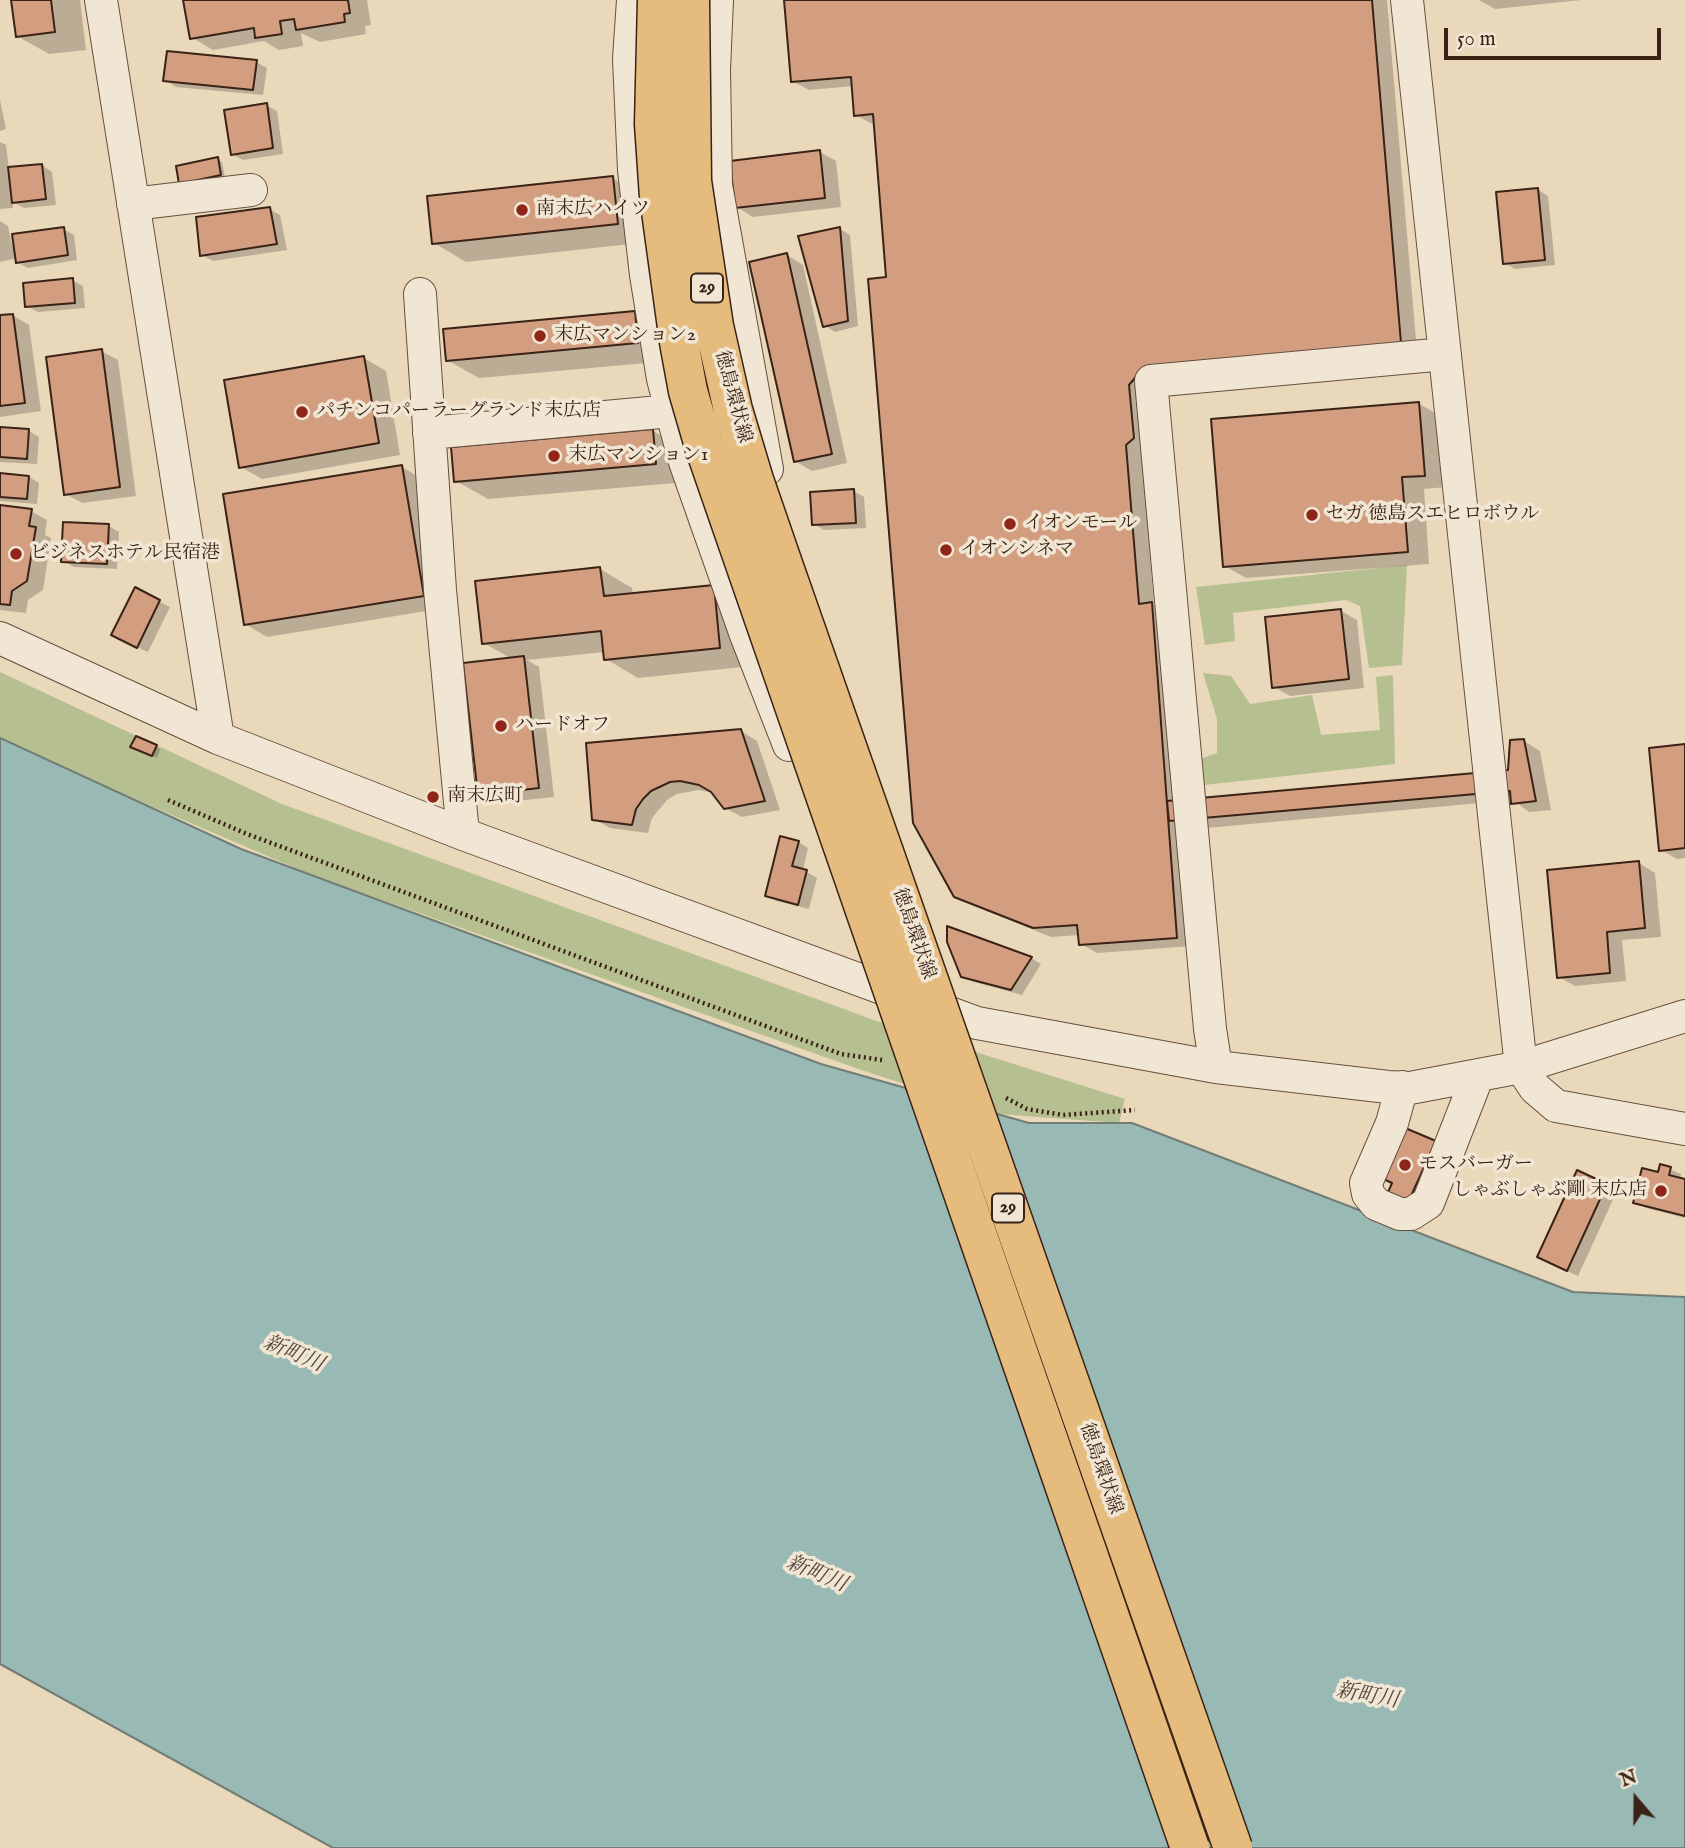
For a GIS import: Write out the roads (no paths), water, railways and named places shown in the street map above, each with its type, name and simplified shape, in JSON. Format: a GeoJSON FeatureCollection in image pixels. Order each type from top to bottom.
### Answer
{"type":"FeatureCollection","features":[{"type":"Feature","properties":{"kind":"main road","name":"徳島環状線"},"geometry":{"type":"LineString","coordinates":[[657,0],[654,124],[659,197],[688,391],[704,446],[1190,1848]]}},
{"type":"Feature","properties":{"kind":"main road","name":"徳島環状線"},"geometry":{"type":"LineString","coordinates":[[690,0],[692,181],[722,369],[740,433],[784,567],[1233,1848]]}},
{"type":"Feature","properties":{"kind":"street"},"geometry":{"type":"LineString","coordinates":[[101,0],[218,738]]}},
{"type":"Feature","properties":{"kind":"street"},"geometry":{"type":"LineString","coordinates":[[633,0],[629,59],[634,170],[646,275],[671,411],[685,461],[746,635],[802,776],[887,952],[904,997]]}},
{"type":"Feature","properties":{"kind":"street"},"geometry":{"type":"LineString","coordinates":[[717,0],[714,70],[716,185],[763,453],[855,754],[887,952]]}},
{"type":"Feature","properties":{"kind":"street"},"geometry":{"type":"LineString","coordinates":[[1407,0],[1521,1067],[1535,1088],[1556,1105],[1685,1129]]}},
{"type":"Feature","properties":{"kind":"street"},"geometry":{"type":"LineString","coordinates":[[629,59],[714,70]]}},
{"type":"Feature","properties":{"kind":"street"},"geometry":{"type":"LineString","coordinates":[[133,204],[251,190]]}},
{"type":"Feature","properties":{"kind":"street"},"geometry":{"type":"LineString","coordinates":[[646,275],[731,270]]}},
{"type":"Feature","properties":{"kind":"street"},"geometry":{"type":"LineString","coordinates":[[420,295],[440,590],[463,834]]}},
{"type":"Feature","properties":{"kind":"street"},"geometry":{"type":"LineString","coordinates":[[1216,1067],[1209,1016],[1151,382],[1445,354]]}},
{"type":"Feature","properties":{"kind":"street"},"geometry":{"type":"LineString","coordinates":[[429,433],[671,411]]}},
{"type":"Feature","properties":{"kind":"street"},"geometry":{"type":"LineString","coordinates":[[685,461],[763,453]]}},
{"type":"Feature","properties":{"kind":"street"},"geometry":{"type":"LineString","coordinates":[[746,635],[809,610]]}},
{"type":"Feature","properties":{"kind":"street"},"geometry":{"type":"LineString","coordinates":[[0,638],[218,738],[463,834],[977,1023],[1216,1067],[1402,1087],[1427,1086],[1521,1067],[1685,1016]]}},
{"type":"Feature","properties":{"kind":"street"},"geometry":{"type":"LineString","coordinates":[[1402,1087],[1392,1123],[1366,1183],[1368,1194],[1376,1204],[1400,1214],[1411,1214],[1428,1203],[1478,1075]]}},
{"type":"Feature","properties":{"kind":"water","name":"新町川"},"geometry":{"type":"Polygon","coordinates":[[[0,738],[241,849],[821,1064],[1029,1123],[1132,1123],[1573,1292],[1685,1297],[1685,1848],[333,1848],[0,1664],[0,738]]]}},
{"type":"Feature","properties":{"kind":"place","name":"南末広ハイツ"},"geometry":{"type":"Point","coordinates":[522,210]}},
{"type":"Feature","properties":{"kind":"place","name":"末広マンション2"},"geometry":{"type":"Point","coordinates":[540,336]}},
{"type":"Feature","properties":{"kind":"place","name":"パチンコパーラーグランド末広店"},"geometry":{"type":"Point","coordinates":[302,412]}},
{"type":"Feature","properties":{"kind":"place","name":"末広マンション1"},"geometry":{"type":"Point","coordinates":[554,456]}},
{"type":"Feature","properties":{"kind":"place","name":"セガ 徳島スエヒロボウル"},"geometry":{"type":"Point","coordinates":[1312,515]}},
{"type":"Feature","properties":{"kind":"place","name":"イオンモール"},"geometry":{"type":"Point","coordinates":[1010,524]}},
{"type":"Feature","properties":{"kind":"place","name":"イオンシネマ"},"geometry":{"type":"Point","coordinates":[946,550]}},
{"type":"Feature","properties":{"kind":"place","name":"ビジネスホテル民宿港"},"geometry":{"type":"Point","coordinates":[16,554]}},
{"type":"Feature","properties":{"kind":"place","name":"ハードオフ"},"geometry":{"type":"Point","coordinates":[501,726]}},
{"type":"Feature","properties":{"kind":"place","name":"南末広町"},"geometry":{"type":"Point","coordinates":[433,797]}},
{"type":"Feature","properties":{"kind":"place","name":"モスバーガー"},"geometry":{"type":"Point","coordinates":[1405,1165]}},
{"type":"Feature","properties":{"kind":"place","name":"しゃぶしゃぶ剛 末広店"},"geometry":{"type":"Point","coordinates":[1661,1191]}}]}
